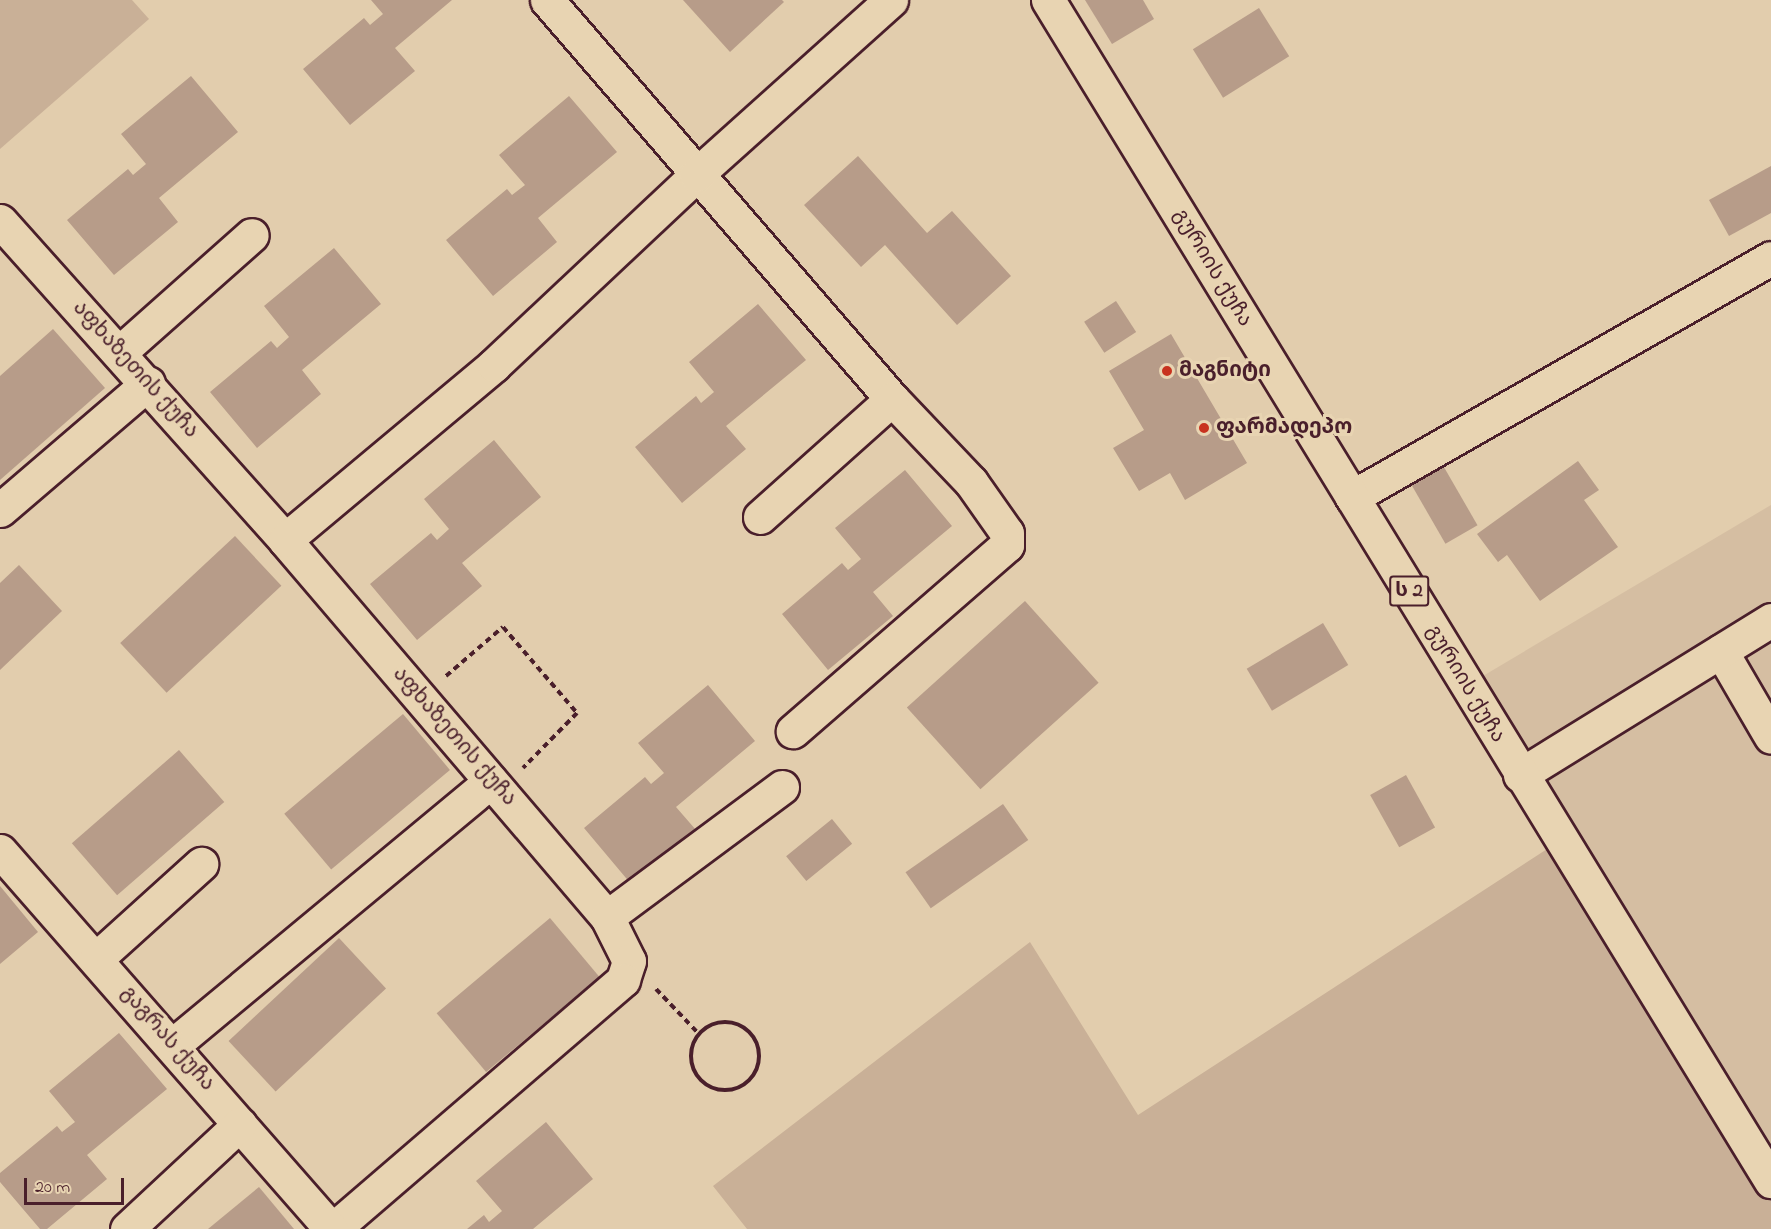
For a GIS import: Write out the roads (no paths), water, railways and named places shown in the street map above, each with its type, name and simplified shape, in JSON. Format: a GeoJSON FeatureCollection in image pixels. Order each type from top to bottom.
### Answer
{"type":"FeatureCollection","features":[{"type":"Feature","properties":{"kind":"main road"},"geometry":{"type":"LineString","coordinates":[[546,0],[892,399],[978,491],[1007,533],[1007,545],[793,731]]}},
{"type":"Feature","properties":{"kind":"main road"},"geometry":{"type":"LineString","coordinates":[[285,540],[495,365],[696,175],[891,0]]}},
{"type":"Feature","properties":{"kind":"main road","name":"გურიის ქუჩა"},"geometry":{"type":"LineString","coordinates":[[1048,0],[1520,775],[1771,1181]]}},
{"type":"Feature","properties":{"kind":"main road","name":"აფხაზეთის ქუჩა"},"geometry":{"type":"LineString","coordinates":[[0,221],[148,383],[285,540],[607,917],[629,961],[623,980],[333,1229]]}},
{"type":"Feature","properties":{"kind":"main road"},"geometry":{"type":"LineString","coordinates":[[120,352],[252,235]]}},
{"type":"Feature","properties":{"kind":"main road"},"geometry":{"type":"LineString","coordinates":[[1352,497],[1771,258]]}},
{"type":"Feature","properties":{"kind":"main road"},"geometry":{"type":"LineString","coordinates":[[0,510],[148,383]]}},
{"type":"Feature","properties":{"kind":"main road"},"geometry":{"type":"LineString","coordinates":[[760,517],[892,399]]}},
{"type":"Feature","properties":{"kind":"main road"},"geometry":{"type":"LineString","coordinates":[[1520,775],[1771,620]]}},
{"type":"Feature","properties":{"kind":"main road"},"geometry":{"type":"LineString","coordinates":[[1721,651],[1771,737]]}},
{"type":"Feature","properties":{"kind":"main road"},"geometry":{"type":"LineString","coordinates":[[173,1045],[495,786]]}},
{"type":"Feature","properties":{"kind":"main road"},"geometry":{"type":"LineString","coordinates":[[607,917],[782,787]]}},
{"type":"Feature","properties":{"kind":"main road","name":"გაგრას ქუჩა"},"geometry":{"type":"LineString","coordinates":[[0,851],[333,1229]]}},
{"type":"Feature","properties":{"kind":"main road"},"geometry":{"type":"LineString","coordinates":[[96,959],[201,864]]}},
{"type":"Feature","properties":{"kind":"main road"},"geometry":{"type":"LineString","coordinates":[[127,1229],[240,1124]]}},
{"type":"Feature","properties":{"kind":"place","name":"მაგნიტი"},"geometry":{"type":"Point","coordinates":[1167,371]}},
{"type":"Feature","properties":{"kind":"place","name":"ფარმადეპო"},"geometry":{"type":"Point","coordinates":[1204,428]}}]}
